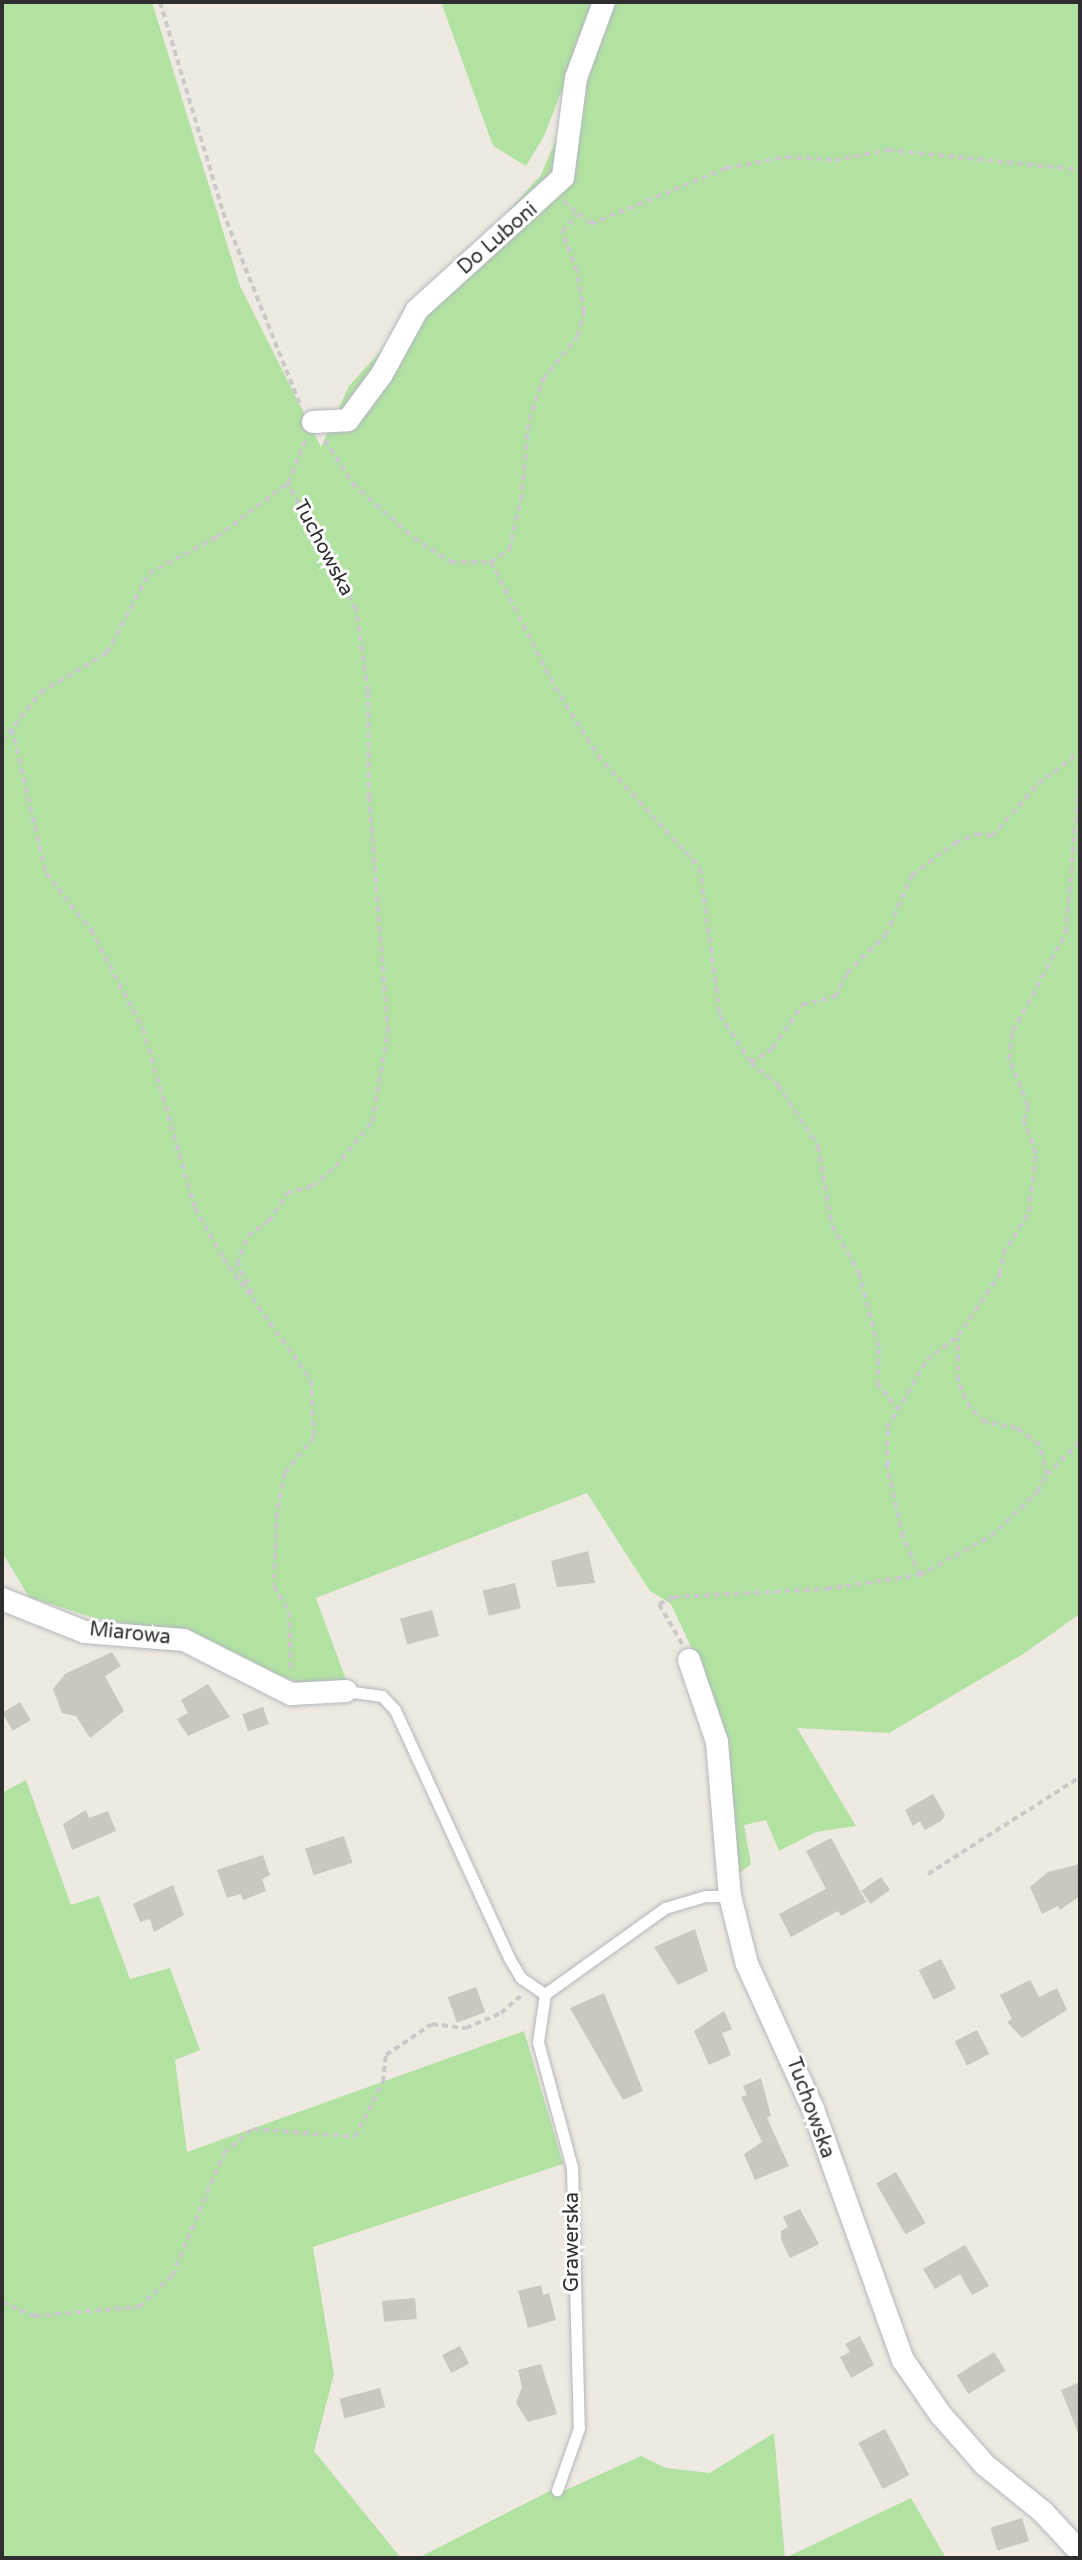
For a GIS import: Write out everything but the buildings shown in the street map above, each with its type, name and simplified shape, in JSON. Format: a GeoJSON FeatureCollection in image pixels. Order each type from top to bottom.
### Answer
{"type":"FeatureCollection","features":[{"type":"Feature","properties":{"kind":"street","name":"Do Luboni"},"geometry":{"type":"LineString","coordinates":[[313,422],[348,420],[382,374],[417,310],[553,191],[568,162],[576,78],[604,2]]}},
{"type":"Feature","properties":{"kind":"street","name":"Miarowa"},"geometry":{"type":"LineString","coordinates":[[2,1599],[85,1632],[184,1640],[291,1694],[346,1691]]}},
{"type":"Feature","properties":{"kind":"street","name":"Tuchowska"},"geometry":{"type":"LineString","coordinates":[[689,1660],[717,1742],[730,1896],[747,1964],[813,2109],[903,2360],[941,2415],[985,2465],[1043,2512],[1080,2554]]}},
{"type":"Feature","properties":{"kind":"street"},"geometry":{"type":"LineString","coordinates":[[1071,2558],[1080,2554]]}},
{"type":"Feature","properties":{"kind":"lane"},"geometry":{"type":"LineString","coordinates":[[346,1691],[382,1696],[395,1710],[509,1958],[521,1978],[545,1994],[665,1908],[705,1896],[730,1896]]}},
{"type":"Feature","properties":{"kind":"lane","name":"Grawerska"},"geometry":{"type":"LineString","coordinates":[[545,1994],[538,2042],[572,2167],[579,2428],[557,2490]]}},
{"type":"Feature","properties":{"kind":"path"},"geometry":{"type":"LineString","coordinates":[[160,2],[223,212],[293,398],[313,422],[353,484],[414,538],[451,562],[491,562],[509,550],[521,500],[529,420],[543,379],[578,336],[584,312],[577,271],[562,232],[577,214]]}},
{"type":"Feature","properties":{"kind":"path"},"geometry":{"type":"LineString","coordinates":[[553,191],[591,224],[726,168],[786,157],[835,160],[888,150],[921,150],[962,161],[1080,170]]}},
{"type":"Feature","properties":{"kind":"path","name":"Tuchowska"},"geometry":{"type":"LineString","coordinates":[[261,1309],[237,1264],[248,1236],[269,1221],[287,1193],[313,1186],[335,1167],[372,1122],[388,1032],[381,998],[369,798],[368,691],[356,609],[288,483],[313,422]]}},
{"type":"Feature","properties":{"kind":"path"},"geometry":{"type":"LineString","coordinates":[[2,741],[41,692],[107,653],[149,573],[217,537],[288,483]]}},
{"type":"Feature","properties":{"kind":"path"},"geometry":{"type":"LineString","coordinates":[[491,562],[555,687],[598,756],[700,868],[720,1015],[751,1063],[778,1085],[818,1146],[832,1226],[859,1273],[879,1349],[877,1383],[897,1408]]}},
{"type":"Feature","properties":{"kind":"path"},"geometry":{"type":"LineString","coordinates":[[12,729],[46,873],[91,930],[143,1029],[195,1208],[210,1239],[311,1380],[314,1437],[285,1473],[277,1513],[274,1586],[289,1612],[291,1694]]}},
{"type":"Feature","properties":{"kind":"path"},"geometry":{"type":"LineString","coordinates":[[751,1063],[773,1048],[802,1005],[835,997],[847,973],[886,935],[912,875],[955,843],[976,834],[992,836],[1038,784],[1080,752]]}},
{"type":"Feature","properties":{"kind":"path"},"geometry":{"type":"LineString","coordinates":[[920,1575],[903,1537],[887,1466],[887,1428],[927,1360],[958,1336],[1000,1274],[1003,1254],[1029,1212],[1036,1153],[1024,1121],[1028,1106],[1009,1059],[1013,1031],[1066,933],[1080,771]]}},
{"type":"Feature","properties":{"kind":"path"},"geometry":{"type":"LineString","coordinates":[[958,1336],[958,1381],[970,1408],[985,1422],[1017,1428],[1039,1444],[1047,1475]]}},
{"type":"Feature","properties":{"kind":"path"},"geometry":{"type":"LineString","coordinates":[[689,1660],[659,1604],[674,1597],[826,1589],[920,1575],[991,1536],[1031,1499],[1047,1475],[1080,1441]]}},
{"type":"Feature","properties":{"kind":"path"},"geometry":{"type":"LineString","coordinates":[[928,1874],[1080,1777]]}},
{"type":"Feature","properties":{"kind":"path"},"geometry":{"type":"LineString","coordinates":[[2,2302],[35,2316],[139,2307],[172,2276],[224,2153],[253,2129],[355,2137],[383,2082],[386,2055],[432,2024],[466,2028],[501,2013],[529,1988]]}},
{"type":"Feature","properties":{"kind":"green space"},"geometry":{"type":"Polygon","coordinates":[[[2,2],[152,2],[240,286],[321,447],[349,386],[541,175],[614,2],[1080,2],[1080,1614],[1023,1654],[889,1733],[797,1728],[856,1826],[816,1832],[779,1851],[766,1820],[744,1825],[751,1864],[734,1877],[726,1759],[714,1696],[671,1604],[650,1591],[587,1493],[316,1598],[346,1680],[302,1684],[245,1663],[193,1634],[94,1618],[29,1597],[2,1552],[2,2]]]}},
{"type":"Feature","properties":{"kind":"green space"},"geometry":{"type":"Polygon","coordinates":[[[441,2],[597,2],[544,136],[526,166],[493,146],[441,2]]]}},
{"type":"Feature","properties":{"kind":"green space"},"geometry":{"type":"Polygon","coordinates":[[[26,1780],[71,1905],[99,1896],[130,1979],[170,1968],[200,2050],[175,2060],[187,2152],[524,2031],[563,2164],[313,2247],[334,2374],[314,2451],[401,2558],[2,2558],[2,1793],[26,1780]]]}},
{"type":"Feature","properties":{"kind":"green space"},"geometry":{"type":"Polygon","coordinates":[[[774,2433],[785,2558],[418,2558],[550,2491],[559,2493],[641,2456],[666,2468],[710,2473],[774,2433]]]}},
{"type":"Feature","properties":{"kind":"green space"},"geometry":{"type":"Polygon","coordinates":[[[911,2498],[946,2558],[785,2558],[911,2498]]]}}]}
